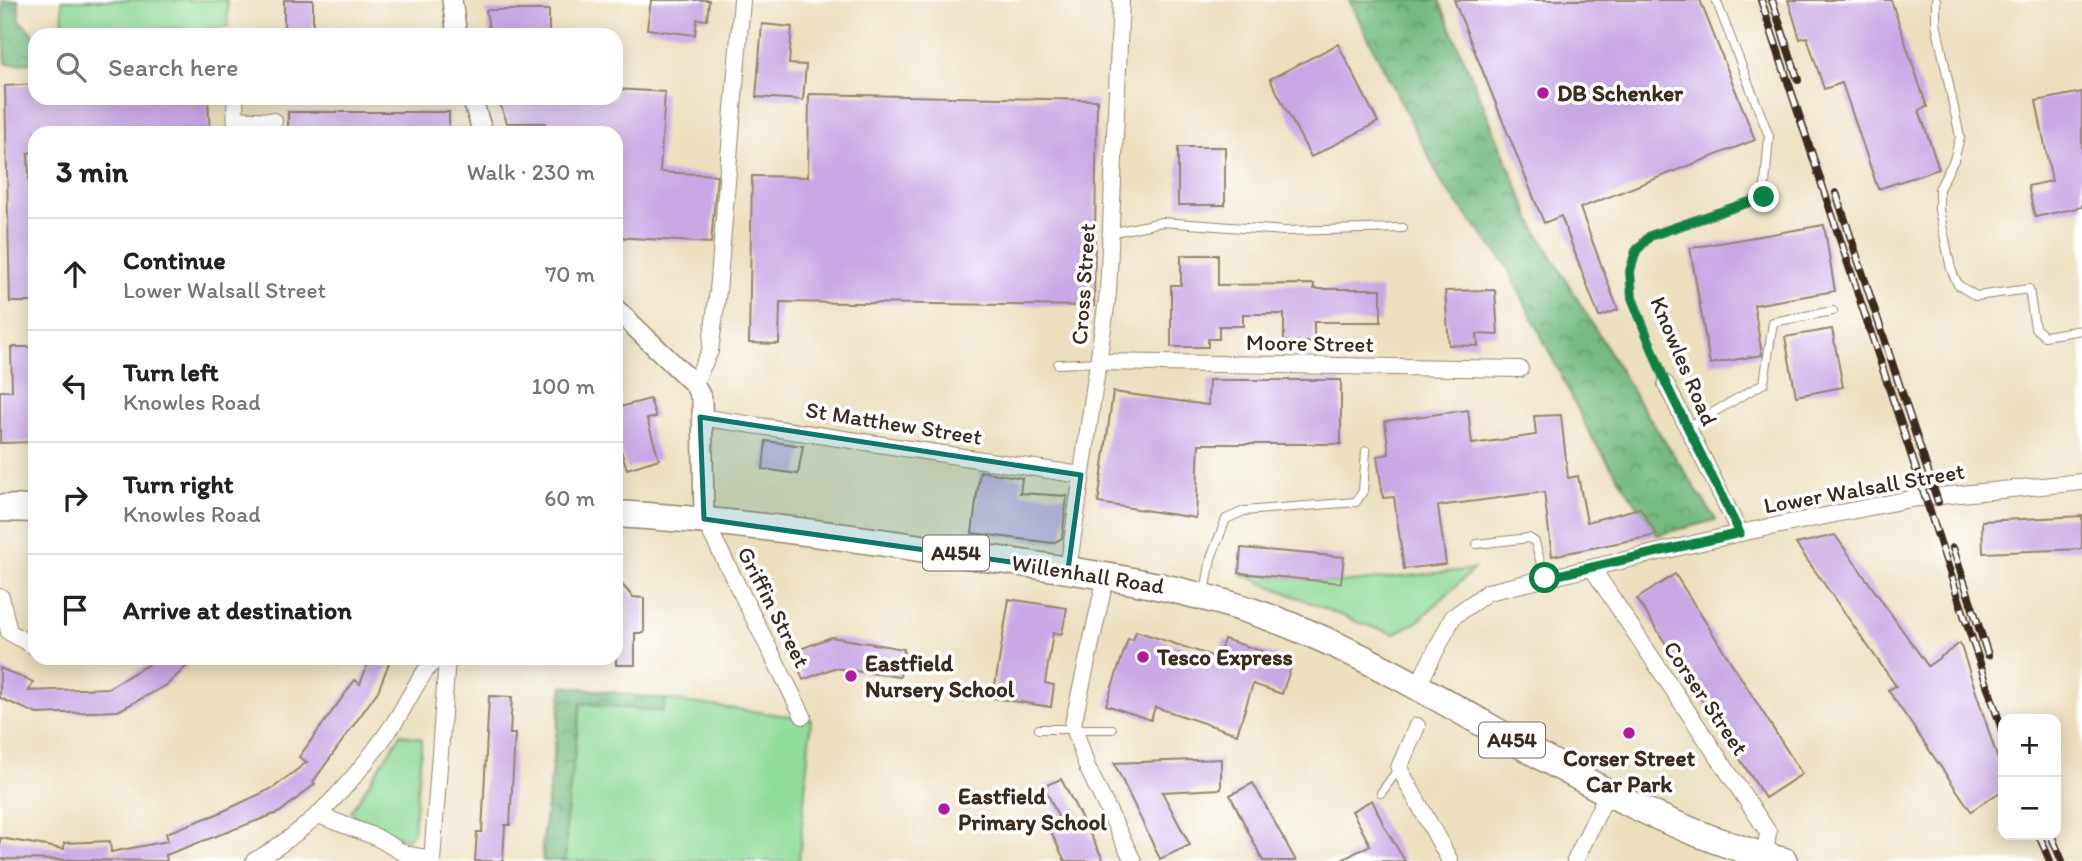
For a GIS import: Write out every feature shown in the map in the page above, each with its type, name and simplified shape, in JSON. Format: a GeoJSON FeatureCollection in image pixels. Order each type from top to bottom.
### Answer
{"type":"FeatureCollection","features":[{"type":"Feature","properties":{"kind":"highway"},"geometry":{"type":"LineString","coordinates":[[0,509],[28,509]]}},
{"type":"Feature","properties":{"kind":"highway","name":"Willenhall Road"},"geometry":{"type":"LineString","coordinates":[[623,514],[704,519],[1068,570],[1205,596],[1289,625],[1417,687]]}},
{"type":"Feature","properties":{"kind":"highway","name":"A454"},"geometry":{"type":"LineString","coordinates":[[1417,687],[1607,794],[1684,828],[1772,859]]}},
{"type":"Feature","properties":{"kind":"street"},"geometry":{"type":"LineString","coordinates":[[452,0],[456,28]]}},
{"type":"Feature","properties":{"kind":"street"},"geometry":{"type":"LineString","coordinates":[[694,384],[710,351],[718,291],[742,0]]}},
{"type":"Feature","properties":{"kind":"street","name":"Cross Street"},"geometry":{"type":"LineString","coordinates":[[1068,570],[1108,293],[1121,0]]}},
{"type":"Feature","properties":{"kind":"street"},"geometry":{"type":"LineString","coordinates":[[235,105],[236,126],[274,121]]}},
{"type":"Feature","properties":{"kind":"street"},"geometry":{"type":"LineString","coordinates":[[474,105],[481,126]]}},
{"type":"Feature","properties":{"kind":"street"},"geometry":{"type":"LineString","coordinates":[[623,316],[694,384],[702,399],[700,417],[704,519]]}},
{"type":"Feature","properties":{"kind":"street","name":"Moore Street"},"geometry":{"type":"LineString","coordinates":[[1099,362],[1520,369]]}},
{"type":"Feature","properties":{"kind":"street","name":"Knowles Road"},"geometry":{"type":"LineString","coordinates":[[1666,384],[1740,533]]}},
{"type":"Feature","properties":{"kind":"street","name":"St Matthew Street"},"geometry":{"type":"LineString","coordinates":[[700,417],[1081,475]]}},
{"type":"Feature","properties":{"kind":"street","name":"Lower Walsall Street"},"geometry":{"type":"LineString","coordinates":[[1417,687],[1453,617],[1488,592],[1740,533],[1910,499],[2082,482]]}},
{"type":"Feature","properties":{"kind":"street","name":"Griffin Street"},"geometry":{"type":"LineString","coordinates":[[704,519],[803,716]]}},
{"type":"Feature","properties":{"kind":"street","name":"Corser Street"},"geometry":{"type":"LineString","coordinates":[[1592,568],[1768,832],[1772,859]]}},
{"type":"Feature","properties":{"kind":"street"},"geometry":{"type":"LineString","coordinates":[[1106,576],[1075,728],[1087,767],[1133,861]]}},
{"type":"Feature","properties":{"kind":"street"},"geometry":{"type":"LineString","coordinates":[[1,597],[9,632],[28,643]]}},
{"type":"Feature","properties":{"kind":"street"},"geometry":{"type":"LineString","coordinates":[[254,861],[317,815],[352,781],[394,724],[429,665]]}},
{"type":"Feature","properties":{"kind":"street"},"geometry":{"type":"LineString","coordinates":[[317,815],[376,837],[405,854],[432,860],[446,665]]}},
{"type":"Feature","properties":{"kind":"street"},"geometry":{"type":"LineString","coordinates":[[1417,726],[1399,768],[1443,853],[1450,861]]}},
{"type":"Feature","properties":{"kind":"street"},"geometry":{"type":"LineString","coordinates":[[1575,861],[1607,794]]}},
{"type":"Feature","properties":{"kind":"lane","name":"Knowles Road"},"geometry":{"type":"LineString","coordinates":[[1666,384],[1632,298],[1630,271],[1636,251],[1650,236],[1764,197],[1769,136],[1716,0]]}},
{"type":"Feature","properties":{"kind":"lane"},"geometry":{"type":"LineString","coordinates":[[1936,0],[1936,23],[1960,137],[1954,160],[1939,189],[1939,210],[1951,269],[1958,285],[1976,296],[2029,289],[2035,328],[2044,336],[2082,330]]}},
{"type":"Feature","properties":{"kind":"lane"},"geometry":{"type":"LineString","coordinates":[[1110,233],[1162,222],[1284,231],[1403,228]]}},
{"type":"Feature","properties":{"kind":"lane"},"geometry":{"type":"LineString","coordinates":[[1688,428],[1764,383],[1773,322],[1833,311]]}},
{"type":"Feature","properties":{"kind":"lane"},"geometry":{"type":"LineString","coordinates":[[1058,363],[1099,362]]}},
{"type":"Feature","properties":{"kind":"lane"},"geometry":{"type":"LineString","coordinates":[[1205,596],[1211,558],[1226,519],[1244,512],[1356,502],[1363,491],[1366,451]]}},
{"type":"Feature","properties":{"kind":"lane"},"geometry":{"type":"LineString","coordinates":[[1477,544],[1529,538],[1535,542],[1545,578]]}},
{"type":"Feature","properties":{"kind":"lane"},"geometry":{"type":"LineString","coordinates":[[1039,729],[1112,729]]}},
{"type":"Feature","properties":{"kind":"lane"},"geometry":{"type":"LineString","coordinates":[[1381,793],[1399,768]]}},
{"type":"Feature","properties":{"kind":"highlighted area"},"geometry":{"type":"Polygon","coordinates":[[[700,417],[1081,475],[1068,570],[704,519],[700,417]]]}},
{"type":"Feature","properties":{"kind":"green space"},"geometry":{"type":"Polygon","coordinates":[[[2,0],[18,0],[20,21],[28,29],[28,63],[6,64],[2,0]]]}},
{"type":"Feature","properties":{"kind":"green space"},"geometry":{"type":"Polygon","coordinates":[[[62,0],[227,0],[228,27],[63,28],[62,0]]]}},
{"type":"Feature","properties":{"kind":"green space"},"geometry":{"type":"Polygon","coordinates":[[[1349,0],[1439,0],[1535,228],[1639,402],[1716,520],[1657,535],[1592,438],[1505,263],[1443,185],[1349,0]]]}},
{"type":"Feature","properties":{"kind":"green space"},"geometry":{"type":"Polygon","coordinates":[[[1474,569],[1417,622],[1394,634],[1357,622],[1239,573],[1342,583],[1474,569]]]}},
{"type":"Feature","properties":{"kind":"green space"},"geometry":{"type":"Polygon","coordinates":[[[563,686],[811,719],[799,861],[543,861],[542,843],[563,686]]]}},
{"type":"Feature","properties":{"kind":"green space"},"geometry":{"type":"Polygon","coordinates":[[[563,686],[666,699],[662,712],[581,703],[566,821],[566,861],[543,861],[542,843],[563,686]]]}},
{"type":"Feature","properties":{"kind":"green space"},"geometry":{"type":"Polygon","coordinates":[[[401,734],[422,739],[413,832],[407,840],[357,818],[351,811],[401,734]]]}},
{"type":"Feature","properties":{"kind":"building"},"geometry":{"type":"Polygon","coordinates":[[[284,0],[313,0],[313,28],[284,28],[284,0]]]}},
{"type":"Feature","properties":{"kind":"building"},"geometry":{"type":"Polygon","coordinates":[[[651,0],[709,0],[707,20],[697,19],[695,35],[647,29],[651,0]]]}},
{"type":"Feature","properties":{"kind":"building"},"geometry":{"type":"Polygon","coordinates":[[[1454,0],[1700,0],[1755,140],[1580,208],[1618,310],[1599,317],[1561,216],[1544,223],[1454,0]]]}},
{"type":"Feature","properties":{"kind":"building"},"geometry":{"type":"Polygon","coordinates":[[[1788,0],[1891,0],[1927,107],[1919,110],[1939,169],[1878,189],[1842,83],[1824,89],[1807,37],[1800,39],[1788,0]]]}},
{"type":"Feature","properties":{"kind":"building"},"geometry":{"type":"Polygon","coordinates":[[[486,10],[549,10],[549,28],[489,28],[486,10]]]}},
{"type":"Feature","properties":{"kind":"building"},"geometry":{"type":"Polygon","coordinates":[[[762,24],[792,27],[789,64],[806,65],[803,100],[756,97],[762,24]]]}},
{"type":"Feature","properties":{"kind":"building"},"geometry":{"type":"Polygon","coordinates":[[[1338,44],[1378,122],[1311,157],[1270,79],[1338,44]]]}},
{"type":"Feature","properties":{"kind":"building"},"geometry":{"type":"Polygon","coordinates":[[[28,84],[28,105],[208,105],[210,126],[28,126],[28,302],[10,302],[5,86],[28,84]]]}},
{"type":"Feature","properties":{"kind":"building"},"geometry":{"type":"Polygon","coordinates":[[[623,89],[665,92],[660,172],[717,175],[711,243],[623,237],[623,126],[507,123],[501,105],[623,105],[623,89]]]}},
{"type":"Feature","properties":{"kind":"building"},"geometry":{"type":"Polygon","coordinates":[[[2082,92],[2082,207],[2035,217],[2028,186],[2052,181],[2036,101],[2082,92]]]}},
{"type":"Feature","properties":{"kind":"building"},"geometry":{"type":"Polygon","coordinates":[[[809,94],[1097,100],[1094,306],[780,302],[779,344],[749,343],[752,176],[808,177],[809,94]]]}},
{"type":"Feature","properties":{"kind":"building"},"geometry":{"type":"Polygon","coordinates":[[[288,112],[449,112],[449,126],[288,126],[288,112]]]}},
{"type":"Feature","properties":{"kind":"building"},"geometry":{"type":"Polygon","coordinates":[[[1178,147],[1225,147],[1225,205],[1178,205],[1178,147]]]}},
{"type":"Feature","properties":{"kind":"building"},"geometry":{"type":"Polygon","coordinates":[[[1824,225],[1835,291],[1754,305],[1762,355],[1710,364],[1690,248],[1824,225]]]}},
{"type":"Feature","properties":{"kind":"building"},"geometry":{"type":"Polygon","coordinates":[[[1181,255],[1218,255],[1218,285],[1314,284],[1314,289],[1381,289],[1381,322],[1314,322],[1314,342],[1284,342],[1284,314],[1243,314],[1243,326],[1219,326],[1219,339],[1208,339],[1208,347],[1171,347],[1171,285],[1181,285],[1181,255]]]}},
{"type":"Feature","properties":{"kind":"building"},"geometry":{"type":"Polygon","coordinates":[[[1495,290],[1498,335],[1477,334],[1478,346],[1449,345],[1445,291],[1495,290]]]}},
{"type":"Feature","properties":{"kind":"building"},"geometry":{"type":"Polygon","coordinates":[[[1832,329],[1843,387],[1796,396],[1785,337],[1832,329]]]}},
{"type":"Feature","properties":{"kind":"building"},"geometry":{"type":"Polygon","coordinates":[[[11,347],[28,347],[28,442],[0,443],[0,391],[12,391],[11,347]]]}},
{"type":"Feature","properties":{"kind":"building"},"geometry":{"type":"Polygon","coordinates":[[[1209,380],[1341,380],[1341,444],[1199,444],[1196,518],[1098,503],[1113,392],[1208,405],[1209,380]]]}},
{"type":"Feature","properties":{"kind":"building"},"geometry":{"type":"Polygon","coordinates":[[[650,399],[656,417],[647,419],[659,459],[627,469],[623,457],[623,406],[650,399]]]}},
{"type":"Feature","properties":{"kind":"building"},"geometry":{"type":"Polygon","coordinates":[[[1468,410],[1472,444],[1536,435],[1534,416],[1561,415],[1568,478],[1578,476],[1587,522],[1640,508],[1657,535],[1552,556],[1544,492],[1438,506],[1446,564],[1404,569],[1394,497],[1383,498],[1377,456],[1389,454],[1385,421],[1468,410]]]}},
{"type":"Feature","properties":{"kind":"building"},"geometry":{"type":"Polygon","coordinates":[[[766,441],[803,446],[798,474],[763,469],[766,441]]]}},
{"type":"Feature","properties":{"kind":"building"},"geometry":{"type":"Polygon","coordinates":[[[980,471],[1022,478],[1020,493],[1067,496],[1062,538],[1053,543],[972,533],[980,471]]]}},
{"type":"Feature","properties":{"kind":"building"},"geometry":{"type":"Polygon","coordinates":[[[2082,516],[2082,549],[1983,553],[1982,521],[2082,516]]]}},
{"type":"Feature","properties":{"kind":"building"},"geometry":{"type":"Polygon","coordinates":[[[1835,535],[1928,666],[1960,643],[1998,760],[1998,793],[1971,811],[1888,690],[1896,686],[1796,544],[1835,535]]]}},
{"type":"Feature","properties":{"kind":"building"},"geometry":{"type":"Polygon","coordinates":[[[1241,548],[1344,557],[1341,583],[1239,573],[1241,548]]]}},
{"type":"Feature","properties":{"kind":"building"},"geometry":{"type":"Polygon","coordinates":[[[1675,574],[1802,774],[1765,798],[1637,599],[1675,574]]]}},
{"type":"Feature","properties":{"kind":"building"},"geometry":{"type":"Polygon","coordinates":[[[623,586],[633,597],[644,598],[644,633],[635,633],[635,665],[623,665],[623,586]]]}},
{"type":"Feature","properties":{"kind":"building"},"geometry":{"type":"Polygon","coordinates":[[[1009,599],[1067,608],[1062,634],[1053,633],[1045,683],[1054,685],[1051,707],[993,698],[1009,599]]]}},
{"type":"Feature","properties":{"kind":"building"},"geometry":{"type":"Polygon","coordinates":[[[1136,631],[1218,658],[1224,639],[1293,661],[1282,694],[1253,684],[1237,734],[1155,707],[1151,720],[1106,705],[1128,639],[1133,640],[1136,631]]]}},
{"type":"Feature","properties":{"kind":"building"},"geometry":{"type":"Polygon","coordinates":[[[831,637],[904,649],[900,677],[834,668],[803,680],[793,652],[831,637]]]}},
{"type":"Feature","properties":{"kind":"building"},"geometry":{"type":"Polygon","coordinates":[[[147,665],[188,665],[167,685],[118,711],[37,714],[0,698],[0,668],[33,682],[29,691],[108,688],[147,665]]]}},
{"type":"Feature","properties":{"kind":"building"},"geometry":{"type":"Polygon","coordinates":[[[367,665],[388,665],[378,691],[313,782],[315,784],[280,812],[166,855],[167,861],[0,859],[0,838],[64,849],[64,843],[110,841],[111,852],[168,841],[166,833],[217,814],[273,788],[307,762],[299,757],[355,680],[360,684],[367,665]]]}},
{"type":"Feature","properties":{"kind":"building"},"geometry":{"type":"Polygon","coordinates":[[[489,696],[512,697],[510,734],[515,734],[510,825],[505,825],[503,861],[475,861],[477,832],[482,832],[489,696]]]}},
{"type":"Feature","properties":{"kind":"building"},"geometry":{"type":"Polygon","coordinates":[[[1221,759],[1221,789],[1162,792],[1190,845],[1160,859],[1114,763],[1221,759]]]}},
{"type":"Feature","properties":{"kind":"building"},"geometry":{"type":"Polygon","coordinates":[[[1061,779],[1104,861],[1065,861],[1049,828],[1061,823],[1044,786],[1061,779]]]}},
{"type":"Feature","properties":{"kind":"building"},"geometry":{"type":"Polygon","coordinates":[[[1253,783],[1296,861],[1263,861],[1230,795],[1253,783]]]}},
{"type":"Feature","properties":{"kind":"building"},"geometry":{"type":"Polygon","coordinates":[[[1372,800],[1405,861],[1340,861],[1370,845],[1352,811],[1372,800]]]}},
{"type":"Feature","properties":{"kind":"railway"},"geometry":{"type":"LineString","coordinates":[[1761,0],[1998,718]]}},
{"type":"Feature","properties":{"kind":"railway"},"geometry":{"type":"LineString","coordinates":[[1772,0],[1798,80]]}},
{"type":"Feature","properties":{"kind":"railway"},"geometry":{"type":"LineString","coordinates":[[1836,193],[1938,502]]}},
{"type":"Feature","properties":{"kind":"railway"},"geometry":{"type":"LineString","coordinates":[[1953,548],[1988,655]]}},
{"type":"Feature","properties":{"kind":"railway"},"geometry":{"type":"LineString","coordinates":[[2041,840],[2050,861]]}},
{"type":"Feature","properties":{"kind":"railway"},"geometry":{"type":"LineString","coordinates":[[2053,840],[2062,861]]}},
{"type":"Feature","properties":{"kind":"place","name":"DB Schenker"},"geometry":{"type":"Point","coordinates":[1543,93]}},
{"type":"Feature","properties":{"kind":"place","name":"Tesco Express"},"geometry":{"type":"Point","coordinates":[1143,657]}},
{"type":"Feature","properties":{"kind":"place","name":"Eastfield Nursery School"},"geometry":{"type":"Point","coordinates":[851,676]}},
{"type":"Feature","properties":{"kind":"place","name":"Corser Street Car Park"},"geometry":{"type":"Point","coordinates":[1629,733]}},
{"type":"Feature","properties":{"kind":"place","name":"Eastfield Primary School"},"geometry":{"type":"Point","coordinates":[944,809]}},
{"type":"Feature","properties":{"kind":"route"},"geometry":{"type":"LineString","coordinates":[[1545,578],[1672,551],[1740,533],[1666,384],[1632,298],[1630,271],[1636,251],[1650,236],[1764,197]]}}]}
